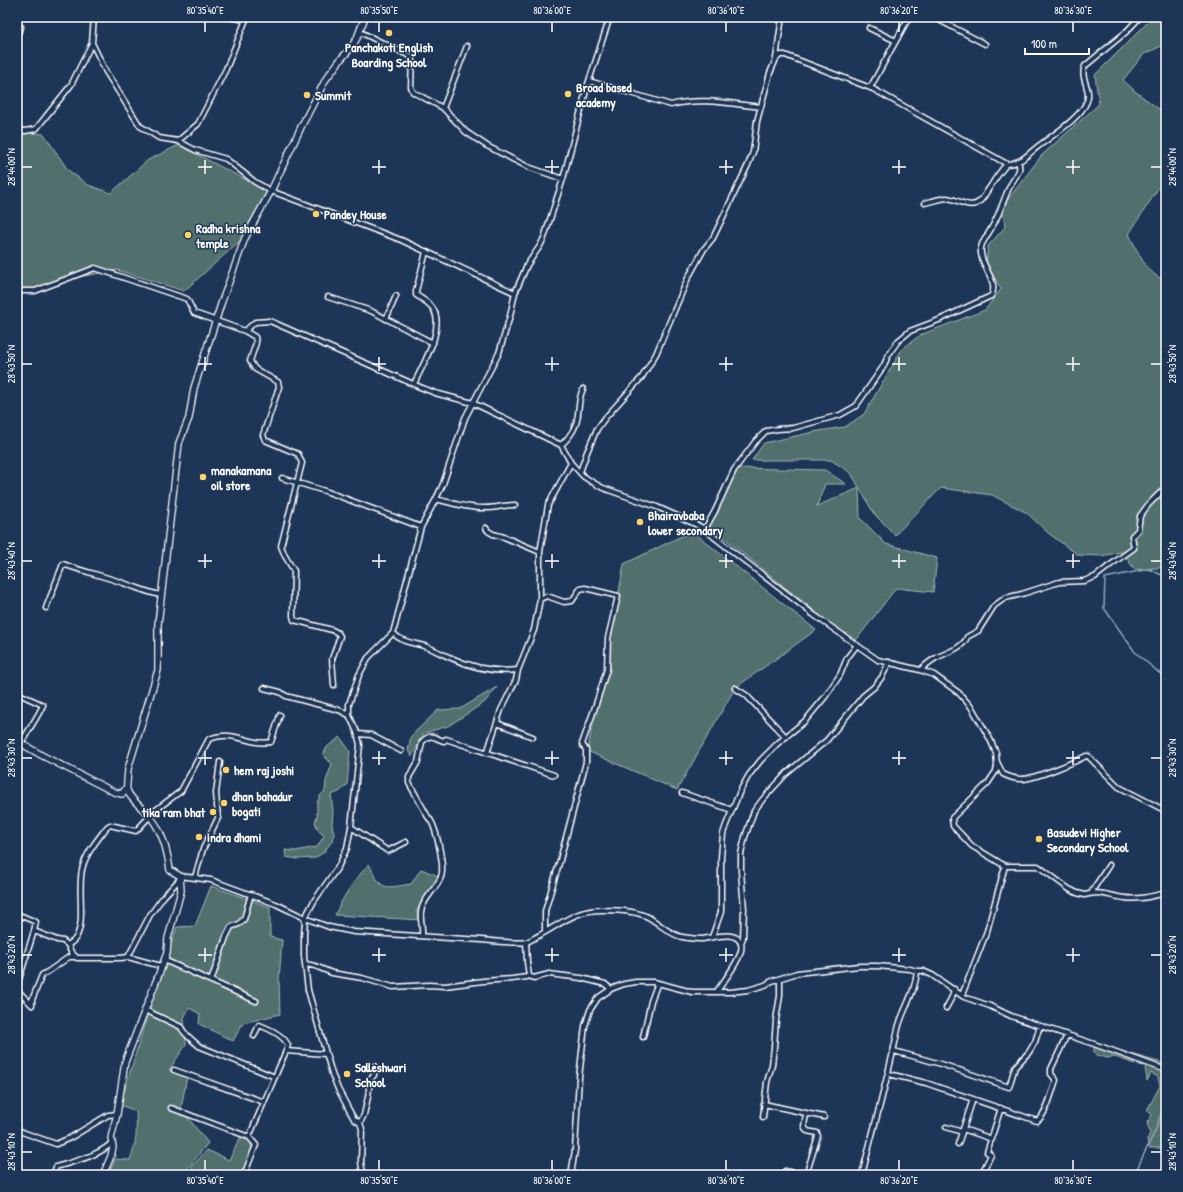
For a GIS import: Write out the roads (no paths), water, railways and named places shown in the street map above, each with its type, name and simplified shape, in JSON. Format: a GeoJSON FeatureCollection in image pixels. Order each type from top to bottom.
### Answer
{"type":"FeatureCollection","features":[{"type":"Feature","properties":{"kind":"street"},"geometry":{"type":"LineString","coordinates":[[17,130],[25,131],[36,129],[71,84],[92,43],[94,17]]}},
{"type":"Feature","properties":{"kind":"street"},"geometry":{"type":"LineString","coordinates":[[178,141],[198,124],[226,69],[246,19],[228,17]]}},
{"type":"Feature","properties":{"kind":"street"},"geometry":{"type":"LineString","coordinates":[[19,742],[43,756],[114,792],[122,794],[126,788],[128,781],[128,769],[158,670],[158,624],[179,443],[189,418],[194,388],[245,238],[271,191],[302,125],[326,79],[351,48],[360,32],[365,17]]}},
{"type":"Feature","properties":{"kind":"street"},"geometry":{"type":"LineString","coordinates":[[363,1175],[361,1162],[362,1129],[360,1123],[354,1119],[338,1089],[326,1054],[308,990],[304,936],[306,918],[314,902],[338,866],[347,848],[351,827],[360,745],[358,734],[349,715],[349,704],[359,675],[368,658],[394,633],[421,527],[436,499],[462,424],[499,353],[515,293],[527,265],[543,241],[563,179],[589,81],[610,17]]}},
{"type":"Feature","properties":{"kind":"street"},"geometry":{"type":"LineString","coordinates":[[580,472],[597,429],[642,377],[656,354],[688,278],[704,249],[713,238],[748,165],[753,152],[757,121],[770,73],[776,59],[782,17]]}},
{"type":"Feature","properties":{"kind":"street"},"geometry":{"type":"LineString","coordinates":[[870,88],[908,17]]}},
{"type":"Feature","properties":{"kind":"street"},"geometry":{"type":"LineString","coordinates":[[936,17],[936,19],[986,44]]}},
{"type":"Feature","properties":{"kind":"street"},"geometry":{"type":"LineString","coordinates":[[776,59],[780,55],[785,55],[870,88],[1007,164],[1012,164],[1022,160],[1054,135],[1084,108],[1088,100],[1088,93],[1083,75],[1085,66],[1126,32],[1140,17]]}},
{"type":"Feature","properties":{"kind":"street"},"geometry":{"type":"LineString","coordinates":[[17,26],[21,28],[17,35]]}},
{"type":"Feature","properties":{"kind":"street"},"geometry":{"type":"LineString","coordinates":[[868,28],[896,41]]}},
{"type":"Feature","properties":{"kind":"street"},"geometry":{"type":"LineString","coordinates":[[360,32],[410,56],[412,59],[411,87],[413,92],[442,108],[466,132],[487,146],[528,167],[563,179]]}},
{"type":"Feature","properties":{"kind":"street"},"geometry":{"type":"LineString","coordinates":[[92,43],[106,72],[140,126],[159,138],[178,141],[195,150],[226,159],[255,182],[271,191],[394,238],[515,293]]}},
{"type":"Feature","properties":{"kind":"street"},"geometry":{"type":"LineString","coordinates":[[442,108],[467,46]]}},
{"type":"Feature","properties":{"kind":"street"},"geometry":{"type":"LineString","coordinates":[[589,81],[671,105],[681,102],[696,101],[761,107]]}},
{"type":"Feature","properties":{"kind":"street"},"geometry":{"type":"LineString","coordinates":[[705,529],[734,470],[752,446],[766,432],[778,428],[792,428],[840,415],[856,406],[876,377],[898,340],[910,330],[939,320],[992,296],[993,288],[990,277],[981,258],[980,250],[991,226],[997,218],[1010,186],[1019,170],[1018,161]]}},
{"type":"Feature","properties":{"kind":"street"},"geometry":{"type":"LineString","coordinates":[[925,203],[948,198],[967,205],[978,204],[984,198],[998,173],[1007,164]]}},
{"type":"Feature","properties":{"kind":"street"},"geometry":{"type":"LineString","coordinates":[[414,384],[433,343],[437,318],[432,306],[416,295],[426,252]]}},
{"type":"Feature","properties":{"kind":"street"},"geometry":{"type":"LineString","coordinates":[[17,291],[36,291],[95,268],[187,299],[194,313],[246,331],[255,337],[256,343],[250,361],[255,368],[278,382],[279,387],[263,435],[265,440],[298,454],[302,463],[281,546],[294,571],[293,616],[294,620],[332,630],[340,636],[332,659],[334,685]]}},
{"type":"Feature","properties":{"kind":"street"},"geometry":{"type":"LineString","coordinates":[[386,319],[396,296]]}},
{"type":"Feature","properties":{"kind":"street"},"geometry":{"type":"LineString","coordinates":[[328,297],[371,311],[433,343]]}},
{"type":"Feature","properties":{"kind":"street"},"geometry":{"type":"LineString","coordinates":[[246,331],[255,322],[270,321],[435,393],[473,403],[561,445],[571,463],[592,482],[604,488],[657,507],[705,529],[814,615],[878,660],[920,670],[934,675],[959,693],[972,708],[990,739],[996,753],[996,771],[988,783],[952,818],[953,826],[972,846],[1005,866],[1038,866],[1049,873],[1057,881],[1077,893],[1085,895],[1092,892],[1126,899],[1149,897],[1166,892]]}},
{"type":"Feature","properties":{"kind":"street"},"geometry":{"type":"LineString","coordinates":[[561,445],[568,439],[576,425],[578,402],[583,389]]}},
{"type":"Feature","properties":{"kind":"street"},"geometry":{"type":"LineString","coordinates":[[487,753],[501,710],[516,680],[518,670],[534,630],[540,599],[540,552],[548,505],[571,463]]}},
{"type":"Feature","properties":{"kind":"street"},"geometry":{"type":"LineString","coordinates":[[282,478],[297,482],[421,527]]}},
{"type":"Feature","properties":{"kind":"street"},"geometry":{"type":"LineString","coordinates":[[920,670],[935,658],[955,649],[966,641],[967,637],[978,631],[994,606],[1005,598],[1059,582],[1084,581],[1095,577],[1134,548],[1132,536],[1138,530],[1140,516],[1148,505],[1166,487]]}},
{"type":"Feature","properties":{"kind":"street"},"geometry":{"type":"LineString","coordinates":[[436,499],[460,505],[486,508],[501,505],[515,505]]}},
{"type":"Feature","properties":{"kind":"street"},"geometry":{"type":"LineString","coordinates":[[486,528],[493,534],[540,552]]}},
{"type":"Feature","properties":{"kind":"street"},"geometry":{"type":"LineString","coordinates":[[46,608],[63,564],[125,583],[153,594],[161,595]]}},
{"type":"Feature","properties":{"kind":"street"},"geometry":{"type":"LineString","coordinates":[[540,599],[547,596],[564,602],[572,601],[580,589],[585,588],[618,596],[608,638],[607,669],[582,744],[586,750],[586,762],[560,860],[544,911],[545,932]]}},
{"type":"Feature","properties":{"kind":"street"},"geometry":{"type":"LineString","coordinates":[[394,633],[397,638],[427,647],[473,666],[497,671],[518,670]]}},
{"type":"Feature","properties":{"kind":"street"},"geometry":{"type":"LineString","coordinates":[[712,937],[721,912],[720,857],[723,834],[740,792],[749,775],[761,760],[805,721],[825,696],[840,675],[847,658],[857,645]]}},
{"type":"Feature","properties":{"kind":"street"},"geometry":{"type":"LineString","coordinates":[[717,991],[732,969],[742,948],[741,943],[743,934],[744,909],[741,854],[754,811],[786,774],[827,740],[863,696],[874,687],[882,677],[889,662]]}},
{"type":"Feature","properties":{"kind":"street"},"geometry":{"type":"LineString","coordinates":[[264,688],[280,692],[286,696],[339,710],[349,715]]}},
{"type":"Feature","properties":{"kind":"street"},"geometry":{"type":"LineString","coordinates":[[735,688],[746,695],[786,737]]}},
{"type":"Feature","properties":{"kind":"street"},"geometry":{"type":"LineString","coordinates":[[17,694],[43,705],[38,716],[19,742],[17,752]]}},
{"type":"Feature","properties":{"kind":"street"},"geometry":{"type":"LineString","coordinates":[[68,945],[75,940],[79,930],[80,889],[83,866],[90,851],[107,827],[110,825],[136,831],[149,815],[181,791],[209,739],[219,736],[232,735],[261,742],[271,742],[275,734],[280,715]]}},
{"type":"Feature","properties":{"kind":"street"},"geometry":{"type":"LineString","coordinates":[[497,723],[534,737]]}},
{"type":"Feature","properties":{"kind":"street"},"geometry":{"type":"LineString","coordinates":[[358,734],[371,735],[401,751]]}},
{"type":"Feature","properties":{"kind":"street"},"geometry":{"type":"LineString","coordinates":[[422,936],[421,911],[441,878],[443,872],[431,820],[428,818],[409,783],[409,777],[418,762],[422,742],[429,736],[434,736],[444,741],[446,739],[554,775]]}},
{"type":"Feature","properties":{"kind":"street"},"geometry":{"type":"LineString","coordinates":[[996,760],[1003,774],[1012,778],[1022,779],[1030,778],[1088,756],[1119,787],[1166,811]]}},
{"type":"Feature","properties":{"kind":"street"},"geometry":{"type":"LineString","coordinates":[[195,877],[204,849],[218,818],[216,793],[220,762]]}},
{"type":"Feature","properties":{"kind":"street"},"geometry":{"type":"LineString","coordinates":[[126,788],[128,793],[149,815],[163,836],[168,852],[170,870],[180,878],[195,877],[211,880],[251,894],[329,927],[354,932],[526,942],[569,918],[583,912],[603,910],[641,914],[681,937],[701,939],[719,935],[732,936],[741,943]]}},
{"type":"Feature","properties":{"kind":"street"},"geometry":{"type":"LineString","coordinates":[[682,793],[732,810]]}},
{"type":"Feature","properties":{"kind":"street"},"geometry":{"type":"LineString","coordinates":[[351,827],[388,851],[406,842]]}},
{"type":"Feature","properties":{"kind":"street"},"geometry":{"type":"LineString","coordinates":[[962,995],[987,931],[1005,866]]}},
{"type":"Feature","properties":{"kind":"street"},"geometry":{"type":"LineString","coordinates":[[1092,892],[1109,866]]}},
{"type":"Feature","properties":{"kind":"street"},"geometry":{"type":"LineString","coordinates":[[128,957],[150,915],[180,878]]}},
{"type":"Feature","properties":{"kind":"street"},"geometry":{"type":"LineString","coordinates":[[103,1175],[113,1147],[111,1138],[117,1114],[125,1062],[167,953],[168,938],[181,891],[180,878]]}},
{"type":"Feature","properties":{"kind":"street"},"geometry":{"type":"LineString","coordinates":[[211,981],[226,937],[231,927],[239,924],[244,919],[251,894]]}},
{"type":"Feature","properties":{"kind":"street"},"geometry":{"type":"LineString","coordinates":[[17,914],[36,922],[17,986]]}},
{"type":"Feature","properties":{"kind":"street"},"geometry":{"type":"LineString","coordinates":[[34,931],[56,940],[63,941],[68,945],[71,952],[76,957]]}},
{"type":"Feature","properties":{"kind":"street"},"geometry":{"type":"LineString","coordinates":[[526,942],[529,976]]}},
{"type":"Feature","properties":{"kind":"street"},"geometry":{"type":"LineString","coordinates":[[17,990],[32,1005],[32,1000],[42,975],[68,957],[128,957],[161,966]]}},
{"type":"Feature","properties":{"kind":"street"},"geometry":{"type":"LineString","coordinates":[[164,960],[256,1001]]}},
{"type":"Feature","properties":{"kind":"street"},"geometry":{"type":"LineString","coordinates":[[306,964],[332,973],[362,978],[393,987],[429,985],[445,986],[529,976],[534,978],[549,974],[588,979],[605,984],[611,989]]}},
{"type":"Feature","properties":{"kind":"street"},"geometry":{"type":"LineString","coordinates":[[571,1175],[575,1150],[579,1077],[585,1026],[590,1010],[598,998],[611,989],[624,984],[654,982],[692,992],[730,992],[748,990],[797,973],[859,966],[895,967],[923,971],[932,975],[962,995],[1011,1016],[1166,1070]]}},
{"type":"Feature","properties":{"kind":"street"},"geometry":{"type":"LineString","coordinates":[[862,1175],[894,1051],[898,1028],[916,985],[917,971]]}},
{"type":"Feature","properties":{"kind":"street"},"geometry":{"type":"LineString","coordinates":[[762,1117],[767,1082],[772,1065],[776,1020],[780,996],[780,979]]}},
{"type":"Feature","properties":{"kind":"street"},"geometry":{"type":"LineString","coordinates":[[643,1037],[651,1001],[657,984],[654,982]]}},
{"type":"Feature","properties":{"kind":"street"},"geometry":{"type":"LineString","coordinates":[[946,1008],[954,990]]}},
{"type":"Feature","properties":{"kind":"street"},"geometry":{"type":"LineString","coordinates":[[145,1010],[180,1027],[183,1032],[199,1046],[275,1077]]}},
{"type":"Feature","properties":{"kind":"street"},"geometry":{"type":"LineString","coordinates":[[249,1137],[288,1045],[284,1038],[259,1025],[254,1036]]}},
{"type":"Feature","properties":{"kind":"street"},"geometry":{"type":"LineString","coordinates":[[894,1051],[941,1064],[1009,1087],[1015,1067],[1029,1052],[1035,1042],[1040,1026]]}},
{"type":"Feature","properties":{"kind":"street"},"geometry":{"type":"LineString","coordinates":[[888,1074],[926,1083],[1037,1121],[1043,1115],[1056,1080],[1051,1074],[1051,1069],[1067,1035]]}},
{"type":"Feature","properties":{"kind":"street"},"geometry":{"type":"LineString","coordinates":[[286,1051],[326,1054]]}},
{"type":"Feature","properties":{"kind":"street"},"geometry":{"type":"LineString","coordinates":[[360,1123],[364,1115],[370,1080],[374,1075],[375,1066]]}},
{"type":"Feature","properties":{"kind":"street"},"geometry":{"type":"LineString","coordinates":[[174,1070],[264,1102]]}},
{"type":"Feature","properties":{"kind":"street"},"geometry":{"type":"LineString","coordinates":[[958,1144],[973,1099]]}},
{"type":"Feature","properties":{"kind":"street"},"geometry":{"type":"LineString","coordinates":[[764,1104],[824,1117]]}},
{"type":"Feature","properties":{"kind":"street"},"geometry":{"type":"LineString","coordinates":[[172,1108],[249,1137],[256,1145],[244,1175]]}},
{"type":"Feature","properties":{"kind":"street"},"geometry":{"type":"LineString","coordinates":[[981,1175],[991,1155],[987,1152],[1001,1108]]}},
{"type":"Feature","properties":{"kind":"street"},"geometry":{"type":"LineString","coordinates":[[17,1129],[56,1144],[70,1138],[108,1115],[117,1114]]}},
{"type":"Feature","properties":{"kind":"street"},"geometry":{"type":"LineString","coordinates":[[806,1114],[804,1126],[807,1130],[817,1132],[818,1136],[806,1175]]}},
{"type":"Feature","properties":{"kind":"street"},"geometry":{"type":"LineString","coordinates":[[946,1127],[992,1139]]}},
{"type":"Feature","properties":{"kind":"street"},"geometry":{"type":"LineString","coordinates":[[53,1175],[56,1167],[93,1155],[105,1149],[112,1143]]}},
{"type":"Feature","properties":{"kind":"street"},"geometry":{"type":"LineString","coordinates":[[785,1171],[801,1175]]}},
{"type":"Feature","properties":{"kind":"waterway"},"geometry":{"type":"LineString","coordinates":[[1166,577],[1149,569],[1105,578],[1104,608],[1135,652],[1166,677]]}},
{"type":"Feature","properties":{"kind":"waterway"},"geometry":{"type":"LineString","coordinates":[[1134,1175],[1156,1129],[1166,1099]]}},
{"type":"Feature","properties":{"kind":"place","name":"Panchakoti English Boarding School"},"geometry":{"type":"Point","coordinates":[389,33]}},
{"type":"Feature","properties":{"kind":"place","name":"Broad based academy"},"geometry":{"type":"Point","coordinates":[568,94]}},
{"type":"Feature","properties":{"kind":"place","name":"Summit"},"geometry":{"type":"Point","coordinates":[307,95]}},
{"type":"Feature","properties":{"kind":"place","name":"Pandey House"},"geometry":{"type":"Point","coordinates":[316,214]}},
{"type":"Feature","properties":{"kind":"place","name":"Radha krishna temple"},"geometry":{"type":"Point","coordinates":[188,235]}},
{"type":"Feature","properties":{"kind":"place","name":"manakamana oil store"},"geometry":{"type":"Point","coordinates":[203,477]}},
{"type":"Feature","properties":{"kind":"place","name":"Bhairavbaba lower secondary"},"geometry":{"type":"Point","coordinates":[640,522]}},
{"type":"Feature","properties":{"kind":"place","name":"hem raj joshi"},"geometry":{"type":"Point","coordinates":[226,770]}},
{"type":"Feature","properties":{"kind":"place","name":"dhan bahadur bogati"},"geometry":{"type":"Point","coordinates":[224,803]}},
{"type":"Feature","properties":{"kind":"place","name":"tika ram bhat"},"geometry":{"type":"Point","coordinates":[213,812]}},
{"type":"Feature","properties":{"kind":"place","name":"indra dhami"},"geometry":{"type":"Point","coordinates":[199,837]}},
{"type":"Feature","properties":{"kind":"place","name":"Basudevi Higher Secondary School"},"geometry":{"type":"Point","coordinates":[1039,839]}},
{"type":"Feature","properties":{"kind":"place","name":"Salleshwari School"},"geometry":{"type":"Point","coordinates":[347,1074]}}]}
